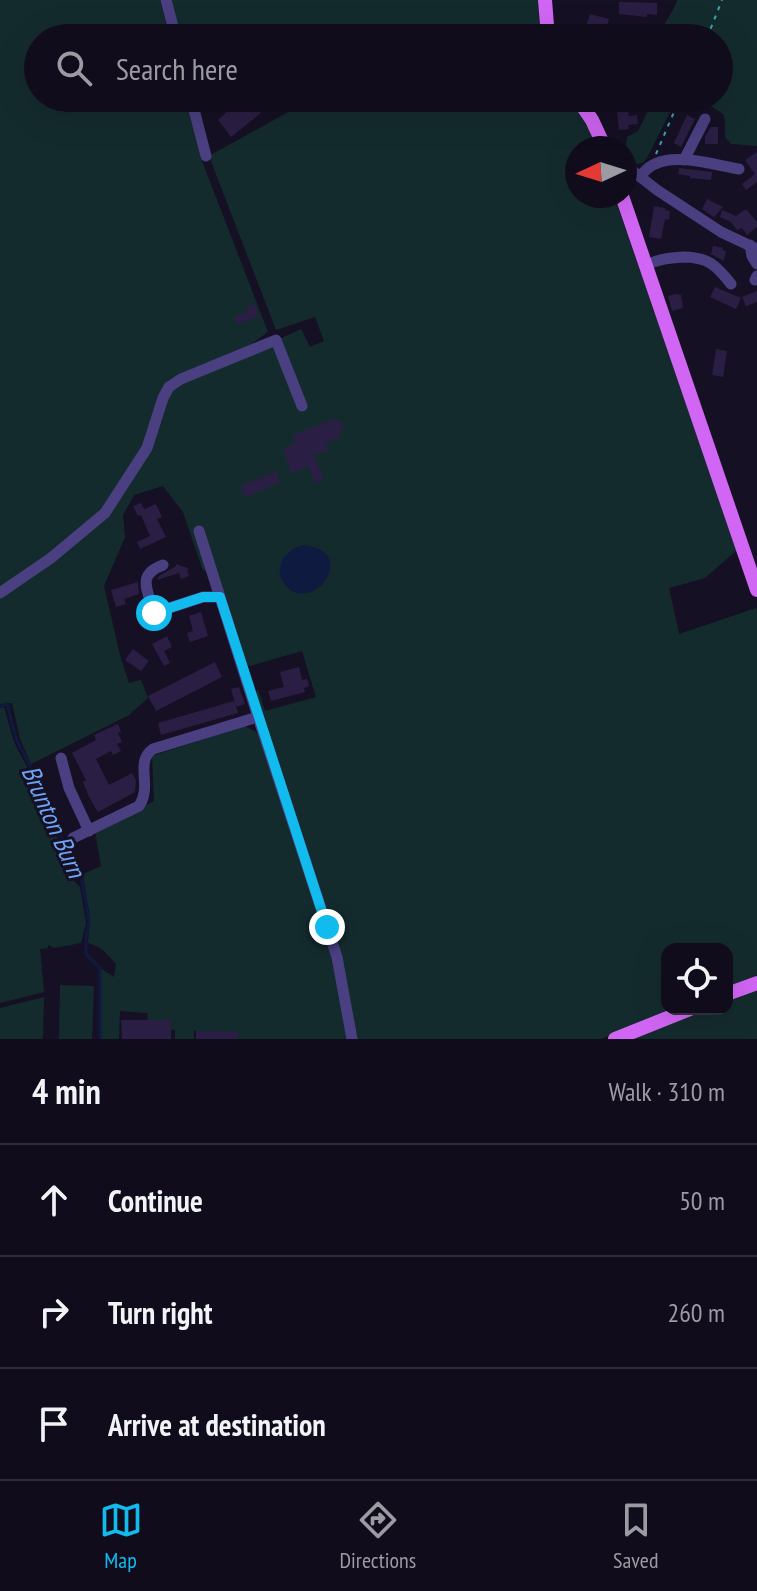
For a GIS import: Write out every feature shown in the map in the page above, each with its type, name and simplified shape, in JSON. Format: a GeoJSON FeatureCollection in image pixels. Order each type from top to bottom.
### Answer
{"type":"FeatureCollection","features":[{"type":"Feature","properties":{"kind":"main road"},"geometry":{"type":"LineString","coordinates":[[545,0],[547,24]]}},
{"type":"Feature","properties":{"kind":"main road"},"geometry":{"type":"LineString","coordinates":[[587,112],[599,136]]}},
{"type":"Feature","properties":{"kind":"main road"},"geometry":{"type":"LineString","coordinates":[[626,208],[756,583]]}},
{"type":"Feature","properties":{"kind":"main road"},"geometry":{"type":"LineString","coordinates":[[733,992],[757,983]]}},
{"type":"Feature","properties":{"kind":"main road"},"geometry":{"type":"LineString","coordinates":[[615,1039],[675,1015]]}},
{"type":"Feature","properties":{"kind":"street"},"geometry":{"type":"LineString","coordinates":[[166,0],[172,24]]}},
{"type":"Feature","properties":{"kind":"street"},"geometry":{"type":"LineString","coordinates":[[195,112],[206,156]]}},
{"type":"Feature","properties":{"kind":"street"},"geometry":{"type":"LineString","coordinates":[[684,160],[705,119]]}},
{"type":"Feature","properties":{"kind":"street"},"geometry":{"type":"LineString","coordinates":[[640,176],[650,166],[672,159],[739,169]]}},
{"type":"Feature","properties":{"kind":"street"},"geometry":{"type":"LineString","coordinates":[[637,174],[721,232],[754,247],[752,256],[757,264]]}},
{"type":"Feature","properties":{"kind":"street"},"geometry":{"type":"LineString","coordinates":[[646,265],[662,258],[698,257],[721,270],[731,284]]}},
{"type":"Feature","properties":{"kind":"street"},"geometry":{"type":"LineString","coordinates":[[0,593],[51,558],[105,513],[147,448],[169,387],[181,379],[276,340],[302,406]]}},
{"type":"Feature","properties":{"kind":"street"},"geometry":{"type":"LineString","coordinates":[[199,531],[337,957],[352,1039]]}},
{"type":"Feature","properties":{"kind":"street"},"geometry":{"type":"LineString","coordinates":[[163,565],[152,569],[146,579],[154,613],[203,597],[220,597]]}},
{"type":"Feature","properties":{"kind":"street"},"geometry":{"type":"LineString","coordinates":[[73,838],[139,806],[145,798],[144,760],[153,749],[258,717]]}},
{"type":"Feature","properties":{"kind":"street"},"geometry":{"type":"LineString","coordinates":[[61,758],[69,788],[89,831]]}},
{"type":"Feature","properties":{"kind":"path"},"geometry":{"type":"LineString","coordinates":[[713,24],[722,0]]}},
{"type":"Feature","properties":{"kind":"path"},"geometry":{"type":"LineString","coordinates":[[650,166],[674,112]]}},
{"type":"Feature","properties":{"kind":"green space"},"geometry":{"type":"Polygon","coordinates":[[[0,0],[160,0],[166,24],[24,24],[24,112],[190,112],[202,161],[268,332],[224,364],[301,329],[310,347],[324,341],[315,317],[276,330],[209,156],[288,112],[581,112],[593,136],[565,136],[565,208],[618,208],[737,550],[705,578],[669,588],[679,634],[756,608],[757,611],[757,975],[733,985],[733,943],[661,943],[661,1015],[601,1039],[355,1039],[255,694],[258,689],[265,711],[316,697],[302,651],[250,666],[244,663],[215,568],[203,571],[183,512],[163,486],[134,495],[123,515],[125,537],[104,586],[129,683],[141,680],[148,698],[129,715],[31,764],[20,739],[12,703],[0,704],[0,0]]]}},
{"type":"Feature","properties":{"kind":"green space"},"geometry":{"type":"Polygon","coordinates":[[[167,0],[538,0],[539,24],[173,24],[167,0]]]}},
{"type":"Feature","properties":{"kind":"green space"},"geometry":{"type":"Polygon","coordinates":[[[677,0],[757,0],[757,146],[731,144],[725,137],[725,120],[720,112],[733,112],[733,24],[665,24],[677,0]]]}},
{"type":"Feature","properties":{"kind":"green space"},"geometry":{"type":"Polygon","coordinates":[[[647,112],[670,112],[643,163],[637,164],[637,136],[629,136],[638,131],[647,112]]]}},
{"type":"Feature","properties":{"kind":"green space"},"geometry":{"type":"Polygon","coordinates":[[[4,707],[14,742],[53,822],[74,881],[80,887],[86,923],[81,943],[54,948],[48,945],[48,948],[40,949],[44,992],[0,1003],[0,708],[4,707]]]}},
{"type":"Feature","properties":{"kind":"green space"},"geometry":{"type":"Polygon","coordinates":[[[245,726],[258,733],[334,959],[348,1039],[238,1039],[237,1031],[194,1031],[194,1039],[175,1039],[170,1020],[148,1020],[147,1013],[120,1011],[119,1039],[100,1039],[100,968],[114,977],[116,964],[107,954],[88,943],[90,919],[83,874],[101,866],[95,832],[154,801],[152,756],[245,726]]]}},
{"type":"Feature","properties":{"kind":"green space"},"geometry":{"type":"Polygon","coordinates":[[[60,985],[94,986],[92,1039],[59,1039],[60,985]]]}},
{"type":"Feature","properties":{"kind":"green space"},"geometry":{"type":"Polygon","coordinates":[[[757,989],[757,1039],[630,1039],[691,1015],[733,1015],[733,999],[757,989]]]}},
{"type":"Feature","properties":{"kind":"green space"},"geometry":{"type":"Polygon","coordinates":[[[44,997],[43,1039],[0,1039],[0,1008],[44,997]]]}},
{"type":"Feature","properties":{"kind":"water"},"geometry":{"type":"Polygon","coordinates":[[[304,545],[321,550],[329,558],[330,569],[318,588],[308,593],[297,593],[286,586],[280,566],[286,555],[304,545]]]}},
{"type":"Feature","properties":{"kind":"building"},"geometry":{"type":"Polygon","coordinates":[[[619,2],[657,3],[657,15],[619,14],[619,2]]]}},
{"type":"Feature","properties":{"kind":"building"},"geometry":{"type":"Polygon","coordinates":[[[590,14],[609,19],[608,24],[587,24],[590,14]]]}},
{"type":"Feature","properties":{"kind":"building"},"geometry":{"type":"Polygon","coordinates":[[[227,112],[261,113],[231,137],[218,120],[227,112]]]}},
{"type":"Feature","properties":{"kind":"building"},"geometry":{"type":"Polygon","coordinates":[[[617,112],[637,115],[638,124],[619,130],[617,112]]]}},
{"type":"Feature","properties":{"kind":"building"},"geometry":{"type":"Polygon","coordinates":[[[687,115],[695,119],[681,147],[674,143],[687,115]]]}},
{"type":"Feature","properties":{"kind":"building"},"geometry":{"type":"Polygon","coordinates":[[[711,127],[718,127],[718,144],[705,144],[711,127]]]}},
{"type":"Feature","properties":{"kind":"building"},"geometry":{"type":"Polygon","coordinates":[[[757,152],[757,182],[746,190],[742,184],[755,174],[745,160],[757,152]]]}},
{"type":"Feature","properties":{"kind":"building"},"geometry":{"type":"Polygon","coordinates":[[[679,168],[712,172],[711,180],[678,174],[679,168]]]}},
{"type":"Feature","properties":{"kind":"building"},"geometry":{"type":"Polygon","coordinates":[[[707,199],[723,207],[714,217],[702,209],[707,199]]]}},
{"type":"Feature","properties":{"kind":"building"},"geometry":{"type":"Polygon","coordinates":[[[654,206],[670,211],[661,239],[649,237],[654,206]]]}},
{"type":"Feature","properties":{"kind":"building"},"geometry":{"type":"Polygon","coordinates":[[[746,209],[757,222],[757,227],[747,235],[742,228],[737,230],[731,222],[720,217],[722,210],[736,216],[746,209]]]}},
{"type":"Feature","properties":{"kind":"building"},"geometry":{"type":"Polygon","coordinates":[[[713,246],[726,251],[724,261],[711,254],[713,246]]]}},
{"type":"Feature","properties":{"kind":"building"},"geometry":{"type":"Polygon","coordinates":[[[715,287],[741,298],[736,309],[710,297],[715,287]]]}},
{"type":"Feature","properties":{"kind":"building"},"geometry":{"type":"Polygon","coordinates":[[[757,291],[757,302],[746,306],[742,297],[757,291]]]}},
{"type":"Feature","properties":{"kind":"building"},"geometry":{"type":"Polygon","coordinates":[[[681,295],[683,308],[672,311],[668,296],[681,295]]]}},
{"type":"Feature","properties":{"kind":"building"},"geometry":{"type":"Polygon","coordinates":[[[254,304],[259,316],[237,325],[234,317],[249,311],[247,307],[254,304]]]}},
{"type":"Feature","properties":{"kind":"building"},"geometry":{"type":"Polygon","coordinates":[[[716,349],[727,351],[723,377],[712,375],[716,349]]]}},
{"type":"Feature","properties":{"kind":"building"},"geometry":{"type":"Polygon","coordinates":[[[334,418],[343,425],[339,433],[341,437],[325,443],[328,450],[314,455],[324,480],[315,483],[308,466],[292,474],[283,450],[294,444],[292,436],[334,418]]]}},
{"type":"Feature","properties":{"kind":"building"},"geometry":{"type":"Polygon","coordinates":[[[276,471],[280,482],[245,497],[241,486],[276,471]]]}},
{"type":"Feature","properties":{"kind":"building"},"geometry":{"type":"Polygon","coordinates":[[[141,503],[144,509],[156,504],[162,517],[157,519],[166,537],[140,549],[137,542],[150,536],[141,515],[138,516],[133,506],[141,503]]]}},
{"type":"Feature","properties":{"kind":"building"},"geometry":{"type":"Polygon","coordinates":[[[176,564],[190,569],[187,570],[189,576],[181,579],[179,573],[157,580],[159,576],[176,564]]]}},
{"type":"Feature","properties":{"kind":"building"},"geometry":{"type":"Polygon","coordinates":[[[138,582],[139,594],[124,599],[126,604],[116,607],[111,590],[138,582]]]}},
{"type":"Feature","properties":{"kind":"building"},"geometry":{"type":"Polygon","coordinates":[[[201,612],[208,636],[190,642],[187,633],[193,631],[189,616],[201,612]]]}},
{"type":"Feature","properties":{"kind":"building"},"geometry":{"type":"Polygon","coordinates":[[[167,636],[172,647],[164,651],[170,663],[164,666],[152,644],[167,636]]]}},
{"type":"Feature","properties":{"kind":"building"},"geometry":{"type":"Polygon","coordinates":[[[133,649],[149,661],[141,671],[125,660],[133,649]]]}},
{"type":"Feature","properties":{"kind":"building"},"geometry":{"type":"Polygon","coordinates":[[[215,662],[222,677],[156,711],[148,696],[215,662]]]}},
{"type":"Feature","properties":{"kind":"building"},"geometry":{"type":"Polygon","coordinates":[[[299,667],[302,680],[307,679],[309,686],[304,688],[305,692],[271,701],[268,691],[284,687],[280,672],[299,667]]]}},
{"type":"Feature","properties":{"kind":"building"},"geometry":{"type":"Polygon","coordinates":[[[239,687],[245,704],[236,707],[231,689],[239,687]]]}},
{"type":"Feature","properties":{"kind":"building"},"geometry":{"type":"Polygon","coordinates":[[[234,701],[238,713],[161,735],[158,723],[234,701]]]}},
{"type":"Feature","properties":{"kind":"building"},"geometry":{"type":"Polygon","coordinates":[[[118,724],[122,742],[117,744],[121,751],[113,755],[111,751],[96,759],[109,785],[132,773],[136,780],[135,792],[98,812],[72,753],[96,740],[94,735],[118,724]]]}},
{"type":"Feature","properties":{"kind":"building"},"geometry":{"type":"Polygon","coordinates":[[[121,1020],[171,1020],[171,1039],[122,1039],[121,1020]]]}},
{"type":"Feature","properties":{"kind":"building"},"geometry":{"type":"Polygon","coordinates":[[[196,1031],[238,1031],[238,1039],[196,1039],[196,1031]]]}},
{"type":"Feature","properties":{"kind":"waterway","name":"Brunton Burn"},"geometry":{"type":"LineString","coordinates":[[0,706],[7,704],[17,741],[43,790],[74,870],[81,875],[89,921],[86,954],[100,968],[100,1039]]}},
{"type":"Feature","properties":{"kind":"route"},"geometry":{"type":"LineString","coordinates":[[154,613],[203,597],[220,597],[327,927]]}}]}
